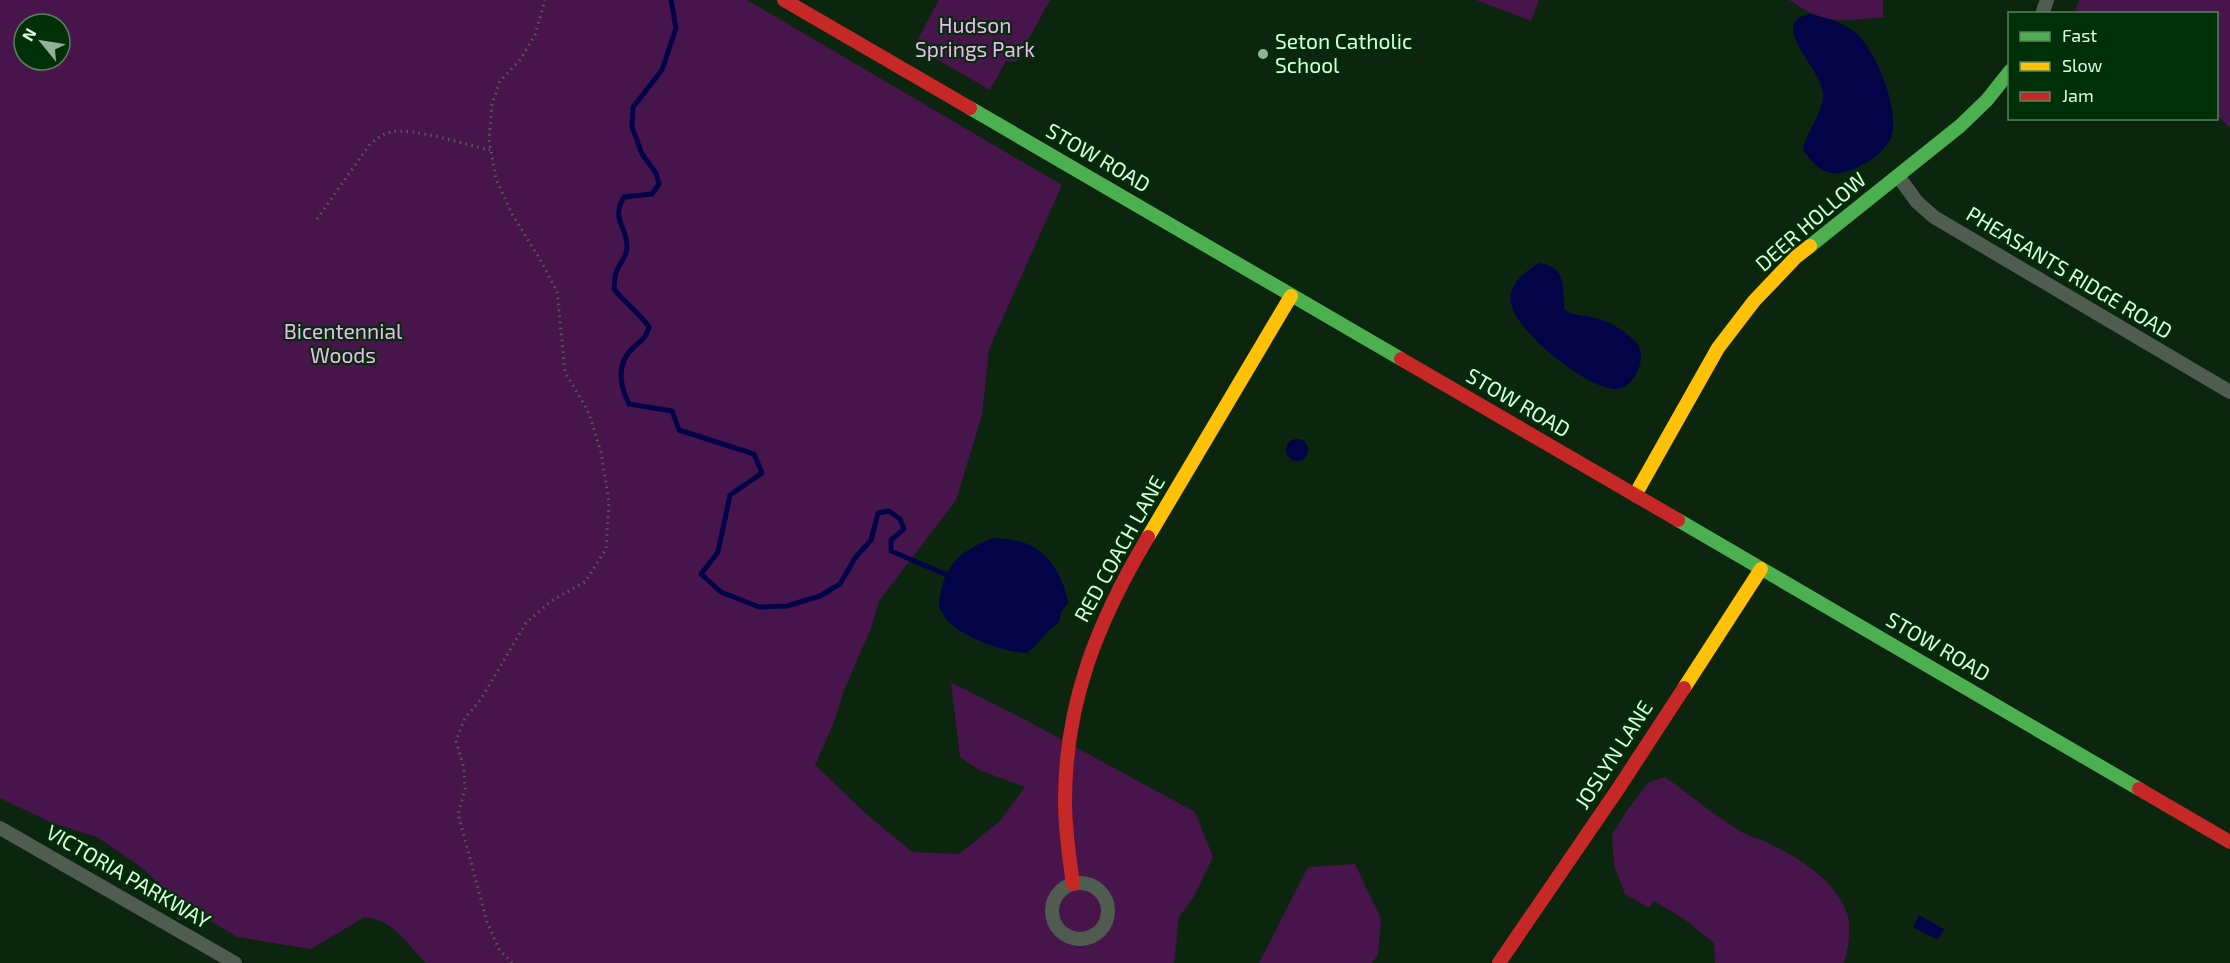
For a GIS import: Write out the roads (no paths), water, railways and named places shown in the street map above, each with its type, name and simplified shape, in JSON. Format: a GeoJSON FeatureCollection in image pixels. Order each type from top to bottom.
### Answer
{"type":"FeatureCollection","features":[{"type":"Feature","properties":{"kind":"street","name":"STOW ROAD"},"geometry":{"type":"LineString","coordinates":[[784,0],[2230,842]]}},
{"type":"Feature","properties":{"kind":"street","name":"DEER HOLLOW"},"geometry":{"type":"LineString","coordinates":[[1635,495],[1718,348],[1754,301],[1796,257],[1960,126],[1987,100],[2008,74]]}},
{"type":"Feature","properties":{"kind":"street","name":"PHEASANTS RIDGE ROAD"},"geometry":{"type":"LineString","coordinates":[[1898,176],[1917,202],[1934,217],[2230,392]]}},
{"type":"Feature","properties":{"kind":"street","name":"RED COACH LANE"},"geometry":{"type":"LineString","coordinates":[[1073,884],[1066,843],[1065,761],[1072,711],[1086,663],[1104,616],[1122,581],[1292,296]]}},
{"type":"Feature","properties":{"kind":"street","name":"JOSLYN LANE"},"geometry":{"type":"LineString","coordinates":[[1499,963],[1618,789],[1761,569]]}},
{"type":"Feature","properties":{"kind":"street","name":"VICTORIA PARKWAY"},"geometry":{"type":"LineString","coordinates":[[0,828],[235,963]]}},
{"type":"Feature","properties":{"kind":"street"},"geometry":{"type":"LineString","coordinates":[[1073,884],[1088,884],[1097,888],[1108,903],[1106,922],[1101,930],[1094,936],[1084,939],[1075,939],[1059,930],[1052,914],[1056,896],[1062,889],[1073,884]]}},
{"type":"Feature","properties":{"kind":"waterway"},"geometry":{"type":"LineString","coordinates":[[671,0],[676,28],[662,70],[633,107],[632,127],[642,154],[656,173],[659,184],[652,194],[624,197],[620,205],[619,218],[627,241],[627,248],[616,272],[614,289],[649,327],[644,338],[629,352],[622,366],[621,381],[629,404],[672,411],[679,430],[754,454],[762,473],[730,495],[718,552],[701,574],[721,592],[759,607],[787,606],[820,596],[840,584],[855,558],[871,540],[878,513],[889,511],[900,519],[904,529],[891,540],[891,551],[947,575]]}},
{"type":"Feature","properties":{"kind":"place","name":"Seton Catholic School"},"geometry":{"type":"Point","coordinates":[1263,54]}},
{"type":"Feature","properties":{"kind":"park label","name":"Hudson Springs Park"},"geometry":{"type":"Point","coordinates":[975,38]}},
{"type":"Feature","properties":{"kind":"park label","name":"Bicentennial Woods"},"geometry":{"type":"Point","coordinates":[343,344]}}]}
